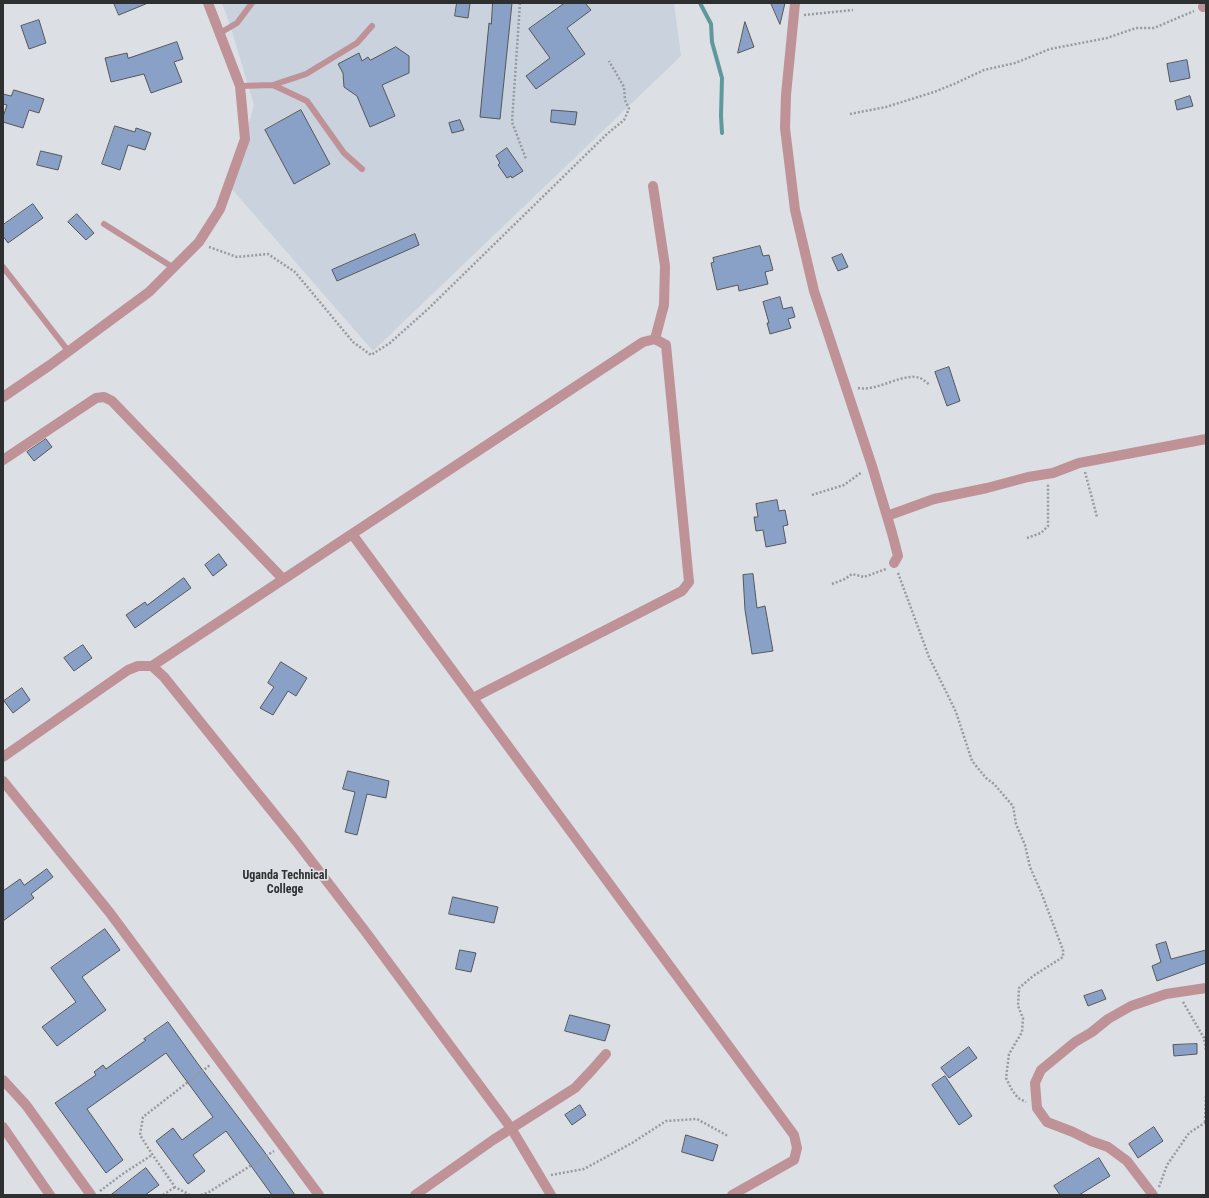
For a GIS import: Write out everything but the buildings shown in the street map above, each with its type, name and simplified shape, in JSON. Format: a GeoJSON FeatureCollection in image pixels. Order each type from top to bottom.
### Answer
{"type":"FeatureCollection","features":[{"type":"Feature","properties":{"kind":"street"},"geometry":{"type":"LineString","coordinates":[[3,397],[68,352],[149,292],[199,242],[220,209],[244,139],[240,86],[208,3]]}},
{"type":"Feature","properties":{"kind":"street"},"geometry":{"type":"LineString","coordinates":[[795,3],[786,95],[785,128],[794,210],[814,291],[846,385],[887,516],[898,556],[894,563]]}},
{"type":"Feature","properties":{"kind":"street"},"geometry":{"type":"LineString","coordinates":[[653,186],[665,266],[664,305],[655,339]]}},
{"type":"Feature","properties":{"kind":"street"},"geometry":{"type":"LineString","coordinates":[[3,757],[128,670],[138,666],[152,666],[643,342],[655,339],[666,345],[689,582],[682,591],[473,698]]}},
{"type":"Feature","properties":{"kind":"street"},"geometry":{"type":"LineString","coordinates":[[3,460],[96,398],[104,397],[112,401],[283,579]]}},
{"type":"Feature","properties":{"kind":"street"},"geometry":{"type":"LineString","coordinates":[[887,516],[934,499],[987,488],[1028,477],[1053,473],[1079,463],[1206,440]]}},
{"type":"Feature","properties":{"kind":"street"},"geometry":{"type":"LineString","coordinates":[[352,534],[794,1135],[797,1148],[794,1160],[732,1195]]}},
{"type":"Feature","properties":{"kind":"street"},"geometry":{"type":"LineString","coordinates":[[152,666],[164,677],[365,931],[511,1128],[551,1195]]}},
{"type":"Feature","properties":{"kind":"street"},"geometry":{"type":"LineString","coordinates":[[3,781],[110,913],[319,1195]]}},
{"type":"Feature","properties":{"kind":"street"},"geometry":{"type":"LineString","coordinates":[[1156,1191],[1127,1161],[1108,1147],[1091,1142],[1072,1132],[1047,1122],[1037,1108],[1035,1083],[1042,1070],[1075,1042],[1092,1032],[1108,1019],[1131,1006],[1166,994],[1206,988]]}},
{"type":"Feature","properties":{"kind":"street"},"geometry":{"type":"LineString","coordinates":[[415,1195],[511,1128],[575,1088],[606,1054]]}},
{"type":"Feature","properties":{"kind":"street"},"geometry":{"type":"LineString","coordinates":[[3,1080],[26,1105],[91,1195]]}},
{"type":"Feature","properties":{"kind":"street"},"geometry":{"type":"LineString","coordinates":[[3,1127],[50,1195]]}},
{"type":"Feature","properties":{"kind":"lane"},"geometry":{"type":"LineString","coordinates":[[220,33],[237,23],[252,3]]}},
{"type":"Feature","properties":{"kind":"lane"},"geometry":{"type":"LineString","coordinates":[[240,86],[274,85],[306,74],[357,42],[372,26]]}},
{"type":"Feature","properties":{"kind":"lane"},"geometry":{"type":"LineString","coordinates":[[274,85],[307,101],[344,153],[362,169]]}},
{"type":"Feature","properties":{"kind":"lane"},"geometry":{"type":"LineString","coordinates":[[104,224],[174,268]]}},
{"type":"Feature","properties":{"kind":"lane"},"geometry":{"type":"LineString","coordinates":[[3,267],[68,352]]}},
{"type":"Feature","properties":{"kind":"path"},"geometry":{"type":"LineString","coordinates":[[520,3],[512,122],[526,159]]}},
{"type":"Feature","properties":{"kind":"path"},"geometry":{"type":"LineString","coordinates":[[850,114],[886,107],[934,92],[984,70],[1015,63],[1050,49],[1107,38],[1136,28],[1154,28],[1204,7]]}},
{"type":"Feature","properties":{"kind":"path"},"geometry":{"type":"LineString","coordinates":[[794,17],[853,10]]}},
{"type":"Feature","properties":{"kind":"path"},"geometry":{"type":"LineString","coordinates":[[199,242],[237,258],[268,254],[295,272],[353,342],[371,355],[390,343],[428,308],[607,134],[624,120],[629,109],[625,100],[624,87],[609,61]]}},
{"type":"Feature","properties":{"kind":"path"},"geometry":{"type":"LineString","coordinates":[[846,385],[864,389],[884,385],[906,377],[920,378],[930,386]]}},
{"type":"Feature","properties":{"kind":"path"},"geometry":{"type":"LineString","coordinates":[[1079,463],[1085,471],[1097,517]]}},
{"type":"Feature","properties":{"kind":"path"},"geometry":{"type":"LineString","coordinates":[[812,495],[844,485],[872,466]]}},
{"type":"Feature","properties":{"kind":"path"},"geometry":{"type":"LineString","coordinates":[[1027,538],[1041,532],[1048,526],[1047,485],[1053,473]]}},
{"type":"Feature","properties":{"kind":"path"},"geometry":{"type":"LineString","coordinates":[[832,584],[845,579],[852,574],[864,576],[885,569],[894,563],[929,657],[956,712],[972,761],[1013,806],[1016,824],[1025,845],[1030,867],[1042,892],[1063,950],[1063,958],[1033,976],[1019,988],[1018,1006],[1023,1018],[1022,1032],[1009,1054],[1006,1078],[1012,1090]]}},
{"type":"Feature","properties":{"kind":"path"},"geometry":{"type":"LineString","coordinates":[[1178,992],[1205,1037],[1206,1051]]}},
{"type":"Feature","properties":{"kind":"path"},"geometry":{"type":"LineString","coordinates":[[190,1195],[175,1187],[140,1135],[143,1117],[218,1059]]}},
{"type":"Feature","properties":{"kind":"path"},"geometry":{"type":"LineString","coordinates":[[1156,1191],[1167,1165],[1189,1133],[1205,1122],[1206,1096]]}},
{"type":"Feature","properties":{"kind":"path"},"geometry":{"type":"LineString","coordinates":[[541,1177],[584,1169],[632,1143],[666,1121],[697,1118],[728,1136]]}},
{"type":"Feature","properties":{"kind":"path"},"geometry":{"type":"LineString","coordinates":[[201,1195],[282,1146]]}},
{"type":"Feature","properties":{"kind":"path"},"geometry":{"type":"LineString","coordinates":[[95,1195],[152,1154]]}},
{"type":"Feature","properties":{"kind":"path"},"geometry":{"type":"LineString","coordinates":[[163,1195],[175,1187]]}},
{"type":"Feature","properties":{"kind":"shaded area"},"geometry":{"type":"Polygon","coordinates":[[[222,3],[674,3],[681,56],[373,351],[231,188],[254,105],[222,3]]]}},
{"type":"Feature","properties":{"kind":"waterway"},"geometry":{"type":"LineString","coordinates":[[700,3],[711,24],[712,42],[722,78],[722,133]]}},
{"type":"Feature","properties":{"kind":"district","name":"Uganda Technical College"},"geometry":{"type":"Point","coordinates":[285,883]}}]}
